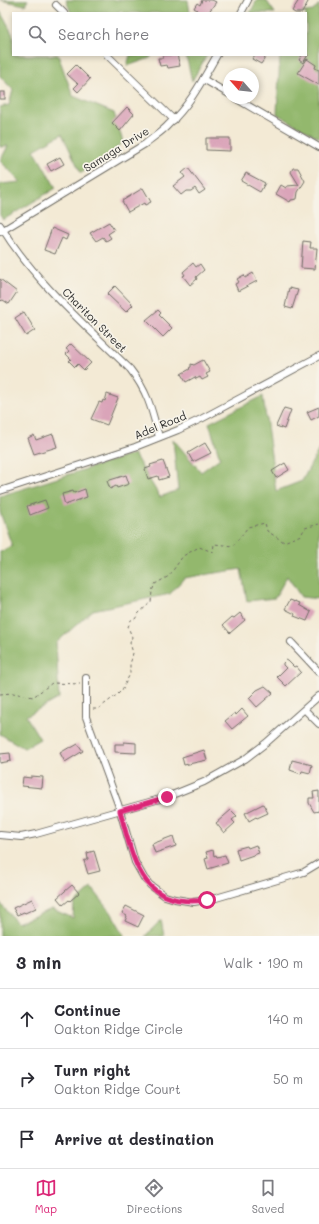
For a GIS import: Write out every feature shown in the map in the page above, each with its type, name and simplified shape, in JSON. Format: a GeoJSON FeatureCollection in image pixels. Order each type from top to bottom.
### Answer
{"type":"FeatureCollection","features":[{"type":"Feature","properties":{"kind":"street"},"geometry":{"type":"LineString","coordinates":[[242,12],[248,0]]}},
{"type":"Feature","properties":{"kind":"street"},"geometry":{"type":"LineString","coordinates":[[56,5],[63,12]]}},
{"type":"Feature","properties":{"kind":"street"},"geometry":{"type":"LineString","coordinates":[[108,56],[174,120]]}},
{"type":"Feature","properties":{"kind":"street","name":"Samaga Drive"},"geometry":{"type":"LineString","coordinates":[[1,229],[145,144],[160,133],[184,108],[216,56]]}},
{"type":"Feature","properties":{"kind":"street"},"geometry":{"type":"LineString","coordinates":[[203,79],[223,91]]}},
{"type":"Feature","properties":{"kind":"street"},"geometry":{"type":"LineString","coordinates":[[245,104],[319,147]]}},
{"type":"Feature","properties":{"kind":"street","name":"Chariton Street"},"geometry":{"type":"LineString","coordinates":[[1,229],[17,252],[46,286],[130,369],[138,379],[145,390],[152,408],[159,437]]}},
{"type":"Feature","properties":{"kind":"street","name":"Adel Road"},"geometry":{"type":"LineString","coordinates":[[0,490],[121,451],[159,437],[201,419],[319,356]]}},
{"type":"Feature","properties":{"kind":"street"},"geometry":{"type":"LineString","coordinates":[[291,642],[319,672]]}},
{"type":"Feature","properties":{"kind":"street"},"geometry":{"type":"LineString","coordinates":[[86,682],[86,716],[120,811],[135,862],[144,878],[157,891],[174,900],[194,902],[216,898],[304,872],[319,862]]}},
{"type":"Feature","properties":{"kind":"street"},"geometry":{"type":"LineString","coordinates":[[0,835],[21,837],[32,835],[120,811],[186,790],[222,773],[245,759],[305,710],[319,696]]}},
{"type":"Feature","properties":{"kind":"street"},"geometry":{"type":"LineString","coordinates":[[305,710],[319,724]]}},
{"type":"Feature","properties":{"kind":"path"},"geometry":{"type":"LineString","coordinates":[[86,709],[98,709],[122,690],[130,674],[133,653],[130,643],[132,637],[128,624],[130,620],[135,619],[150,602],[155,584],[169,576],[183,556],[199,547],[213,552],[214,544],[233,546],[248,527],[266,523],[267,531],[284,542],[300,536],[305,528],[319,524]]}},
{"type":"Feature","properties":{"kind":"path"},"geometry":{"type":"LineString","coordinates":[[0,694],[13,693],[33,697],[52,683],[86,682]]}},
{"type":"Feature","properties":{"kind":"green space"},"geometry":{"type":"Polygon","coordinates":[[[0,0],[28,0],[25,5],[0,0]]]}},
{"type":"Feature","properties":{"kind":"green space"},"geometry":{"type":"Polygon","coordinates":[[[66,0],[188,0],[190,12],[121,11],[71,12],[66,0]]]}},
{"type":"Feature","properties":{"kind":"green space"},"geometry":{"type":"Polygon","coordinates":[[[257,0],[266,0],[274,12],[251,12],[257,0]]]}},
{"type":"Feature","properties":{"kind":"green space"},"geometry":{"type":"Polygon","coordinates":[[[319,4],[319,138],[277,114],[280,56],[307,56],[307,12],[306,12],[313,11],[319,4]]]}},
{"type":"Feature","properties":{"kind":"green space"},"geometry":{"type":"Polygon","coordinates":[[[0,11],[12,33],[12,56],[58,56],[73,96],[114,113],[123,142],[100,162],[81,173],[62,134],[34,150],[56,188],[3,220],[0,215],[0,184],[21,182],[0,161],[8,146],[0,147],[0,107],[9,105],[13,90],[0,76],[0,11]]]}},
{"type":"Feature","properties":{"kind":"green space"},"geometry":{"type":"Polygon","coordinates":[[[130,56],[151,56],[150,58],[127,66],[130,56]]]}},
{"type":"Feature","properties":{"kind":"green space"},"geometry":{"type":"Polygon","coordinates":[[[186,56],[206,56],[192,81],[186,56]]]}},
{"type":"Feature","properties":{"kind":"green space"},"geometry":{"type":"Polygon","coordinates":[[[263,396],[276,491],[302,481],[319,449],[319,599],[301,597],[287,576],[275,598],[247,601],[241,569],[184,578],[170,594],[93,610],[56,643],[59,698],[26,716],[40,739],[24,748],[0,734],[0,552],[12,546],[0,512],[0,496],[134,454],[160,497],[178,490],[173,439],[201,472],[220,458],[209,423],[263,396]]]}},
{"type":"Feature","properties":{"kind":"green space"},"geometry":{"type":"Polygon","coordinates":[[[92,888],[111,912],[125,936],[0,936],[0,903],[17,923],[52,909],[73,918],[74,904],[92,888]]]}},
{"type":"Feature","properties":{"kind":"green space"},"geometry":{"type":"Polygon","coordinates":[[[161,920],[164,936],[145,936],[161,920]]]}},
{"type":"Feature","properties":{"kind":"building"},"geometry":{"type":"Polygon","coordinates":[[[202,0],[212,0],[216,2],[209,12],[196,12],[197,10],[194,8],[197,3],[200,5],[202,0]]]}},
{"type":"Feature","properties":{"kind":"building"},"geometry":{"type":"Polygon","coordinates":[[[299,0],[309,0],[303,12],[292,11],[299,0]]]}},
{"type":"Feature","properties":{"kind":"building"},"geometry":{"type":"Polygon","coordinates":[[[308,55],[303,63],[299,60],[301,56],[308,55]]]}},
{"type":"Feature","properties":{"kind":"building"},"geometry":{"type":"Polygon","coordinates":[[[163,56],[177,56],[180,66],[168,68],[167,65],[160,66],[158,58],[163,58],[163,56]]]}},
{"type":"Feature","properties":{"kind":"building"},"geometry":{"type":"Polygon","coordinates":[[[254,56],[266,56],[261,64],[252,59],[254,56]]]}},
{"type":"Feature","properties":{"kind":"building"},"geometry":{"type":"Polygon","coordinates":[[[307,59],[316,65],[315,68],[319,70],[319,85],[298,73],[307,59]]]}},
{"type":"Feature","properties":{"kind":"building"},"geometry":{"type":"Polygon","coordinates":[[[76,65],[90,79],[78,92],[74,88],[78,84],[67,74],[76,65]]]}},
{"type":"Feature","properties":{"kind":"building"},"geometry":{"type":"Polygon","coordinates":[[[0,92],[5,92],[5,99],[0,99],[0,92]]]}},
{"type":"Feature","properties":{"kind":"building"},"geometry":{"type":"Polygon","coordinates":[[[127,107],[134,114],[120,131],[112,123],[127,107]]]}},
{"type":"Feature","properties":{"kind":"building"},"geometry":{"type":"Polygon","coordinates":[[[206,138],[230,138],[230,151],[206,150],[206,138]]]}},
{"type":"Feature","properties":{"kind":"building"},"geometry":{"type":"Polygon","coordinates":[[[60,157],[64,164],[51,171],[47,164],[60,157]]]}},
{"type":"Feature","properties":{"kind":"building"},"geometry":{"type":"Polygon","coordinates":[[[188,168],[205,190],[199,194],[195,188],[191,191],[186,191],[181,195],[173,186],[185,177],[182,173],[188,168]]]}},
{"type":"Feature","properties":{"kind":"building"},"geometry":{"type":"Polygon","coordinates":[[[293,168],[298,168],[305,181],[298,192],[297,199],[291,200],[290,202],[276,194],[281,185],[286,188],[287,186],[299,185],[291,172],[293,168]]]}},
{"type":"Feature","properties":{"kind":"building"},"geometry":{"type":"Polygon","coordinates":[[[246,173],[265,183],[260,192],[241,181],[246,173]]]}},
{"type":"Feature","properties":{"kind":"building"},"geometry":{"type":"Polygon","coordinates":[[[143,188],[151,202],[145,205],[144,203],[128,212],[122,201],[143,188]]]}},
{"type":"Feature","properties":{"kind":"building"},"geometry":{"type":"Polygon","coordinates":[[[109,222],[114,230],[108,234],[111,238],[106,241],[103,237],[96,241],[90,233],[109,222]]]}},
{"type":"Feature","properties":{"kind":"building"},"geometry":{"type":"Polygon","coordinates":[[[52,228],[68,235],[66,240],[62,238],[55,254],[44,250],[52,228]]]}},
{"type":"Feature","properties":{"kind":"building"},"geometry":{"type":"Polygon","coordinates":[[[303,241],[311,242],[310,248],[317,248],[315,269],[301,268],[303,241]]]}},
{"type":"Feature","properties":{"kind":"building"},"geometry":{"type":"Polygon","coordinates":[[[193,263],[196,267],[200,264],[204,270],[190,285],[183,276],[185,275],[183,272],[193,263]]]}},
{"type":"Feature","properties":{"kind":"building"},"geometry":{"type":"Polygon","coordinates":[[[253,273],[257,281],[238,291],[235,284],[239,282],[237,279],[244,275],[245,278],[253,273]]]}},
{"type":"Feature","properties":{"kind":"building"},"geometry":{"type":"Polygon","coordinates":[[[0,279],[17,292],[9,304],[3,300],[0,301],[0,279]]]}},
{"type":"Feature","properties":{"kind":"building"},"geometry":{"type":"Polygon","coordinates":[[[115,286],[133,305],[126,312],[107,294],[115,286]]]}},
{"type":"Feature","properties":{"kind":"building"},"geometry":{"type":"Polygon","coordinates":[[[289,288],[298,290],[292,309],[285,307],[289,288]]]}},
{"type":"Feature","properties":{"kind":"building"},"geometry":{"type":"Polygon","coordinates":[[[158,310],[161,313],[159,315],[172,328],[163,337],[146,320],[158,310]]]}},
{"type":"Feature","properties":{"kind":"building"},"geometry":{"type":"Polygon","coordinates":[[[24,312],[35,330],[26,336],[15,318],[24,312]]]}},
{"type":"Feature","properties":{"kind":"building"},"geometry":{"type":"Polygon","coordinates":[[[71,344],[91,363],[84,370],[78,364],[75,367],[69,361],[71,359],[66,354],[69,351],[66,349],[71,344]]]}},
{"type":"Feature","properties":{"kind":"building"},"geometry":{"type":"Polygon","coordinates":[[[203,360],[210,372],[206,374],[208,377],[202,380],[200,377],[196,379],[195,377],[186,382],[181,374],[190,369],[191,364],[194,365],[203,360]]]}},
{"type":"Feature","properties":{"kind":"building"},"geometry":{"type":"Polygon","coordinates":[[[107,394],[118,398],[107,425],[91,419],[99,402],[102,403],[103,400],[105,401],[107,394]]]}},
{"type":"Feature","properties":{"kind":"building"},"geometry":{"type":"Polygon","coordinates":[[[319,407],[319,416],[311,420],[307,412],[319,407]]]}},
{"type":"Feature","properties":{"kind":"building"},"geometry":{"type":"Polygon","coordinates":[[[284,408],[291,410],[284,429],[276,426],[284,408]]]}},
{"type":"Feature","properties":{"kind":"building"},"geometry":{"type":"Polygon","coordinates":[[[53,434],[57,447],[34,454],[28,438],[34,435],[36,440],[53,434]]]}},
{"type":"Feature","properties":{"kind":"building"},"geometry":{"type":"Polygon","coordinates":[[[205,443],[211,453],[193,462],[188,453],[205,443]]]}},
{"type":"Feature","properties":{"kind":"building"},"geometry":{"type":"Polygon","coordinates":[[[163,461],[169,477],[159,480],[158,476],[148,479],[145,469],[151,467],[150,465],[163,461]]]}},
{"type":"Feature","properties":{"kind":"building"},"geometry":{"type":"Polygon","coordinates":[[[285,463],[289,470],[276,478],[272,471],[285,463]]]}},
{"type":"Feature","properties":{"kind":"building"},"geometry":{"type":"Polygon","coordinates":[[[126,475],[129,484],[117,488],[116,486],[110,489],[107,481],[126,475]]]}},
{"type":"Feature","properties":{"kind":"building"},"geometry":{"type":"Polygon","coordinates":[[[85,489],[87,497],[65,505],[62,494],[73,491],[74,493],[85,489]]]}},
{"type":"Feature","properties":{"kind":"building"},"geometry":{"type":"Polygon","coordinates":[[[45,500],[48,508],[30,515],[27,506],[45,500]]]}},
{"type":"Feature","properties":{"kind":"building"},"geometry":{"type":"Polygon","coordinates":[[[290,600],[300,603],[299,605],[311,612],[307,621],[294,616],[295,614],[285,609],[290,600]]]}},
{"type":"Feature","properties":{"kind":"building"},"geometry":{"type":"Polygon","coordinates":[[[240,613],[245,620],[230,633],[223,625],[232,617],[234,618],[240,613]]]}},
{"type":"Feature","properties":{"kind":"building"},"geometry":{"type":"Polygon","coordinates":[[[286,660],[294,667],[296,666],[301,672],[286,686],[277,677],[286,668],[283,663],[286,660]]]}},
{"type":"Feature","properties":{"kind":"building"},"geometry":{"type":"Polygon","coordinates":[[[265,686],[273,693],[257,707],[249,698],[257,690],[265,686]]]}},
{"type":"Feature","properties":{"kind":"building"},"geometry":{"type":"Polygon","coordinates":[[[242,709],[248,716],[232,729],[225,721],[235,713],[236,715],[242,709]]]}},
{"type":"Feature","properties":{"kind":"building"},"geometry":{"type":"Polygon","coordinates":[[[124,742],[136,743],[136,753],[115,752],[115,744],[124,744],[124,742]]]}},
{"type":"Feature","properties":{"kind":"building"},"geometry":{"type":"Polygon","coordinates":[[[78,744],[83,751],[65,762],[60,753],[78,744]]]}},
{"type":"Feature","properties":{"kind":"building"},"geometry":{"type":"Polygon","coordinates":[[[204,750],[207,760],[184,765],[182,757],[204,750]]]}},
{"type":"Feature","properties":{"kind":"building"},"geometry":{"type":"Polygon","coordinates":[[[10,753],[11,761],[0,763],[0,754],[10,753]]]}},
{"type":"Feature","properties":{"kind":"building"},"geometry":{"type":"Polygon","coordinates":[[[292,760],[312,765],[310,773],[302,771],[301,774],[290,770],[292,760]]]}},
{"type":"Feature","properties":{"kind":"building"},"geometry":{"type":"Polygon","coordinates":[[[31,776],[43,777],[42,788],[22,786],[23,777],[31,778],[31,776]]]}},
{"type":"Feature","properties":{"kind":"building"},"geometry":{"type":"Polygon","coordinates":[[[319,791],[319,811],[314,812],[309,803],[309,798],[314,798],[313,792],[319,791]]]}},
{"type":"Feature","properties":{"kind":"building"},"geometry":{"type":"Polygon","coordinates":[[[263,804],[268,813],[249,821],[245,813],[263,804]]]}},
{"type":"Feature","properties":{"kind":"building"},"geometry":{"type":"Polygon","coordinates":[[[231,810],[237,816],[232,820],[235,823],[224,833],[216,823],[231,810]]]}},
{"type":"Feature","properties":{"kind":"building"},"geometry":{"type":"Polygon","coordinates":[[[173,836],[176,846],[155,853],[152,844],[173,836]]]}},
{"type":"Feature","properties":{"kind":"building"},"geometry":{"type":"Polygon","coordinates":[[[256,845],[259,853],[239,860],[236,849],[247,846],[248,848],[256,845]]]}},
{"type":"Feature","properties":{"kind":"building"},"geometry":{"type":"Polygon","coordinates":[[[213,850],[214,856],[216,855],[217,857],[225,855],[228,863],[208,869],[205,859],[208,858],[206,852],[213,850]]]}},
{"type":"Feature","properties":{"kind":"building"},"geometry":{"type":"Polygon","coordinates":[[[94,851],[100,871],[88,874],[84,861],[88,859],[87,853],[94,851]]]}},
{"type":"Feature","properties":{"kind":"building"},"geometry":{"type":"Polygon","coordinates":[[[72,885],[79,893],[63,905],[57,898],[72,885]]]}},
{"type":"Feature","properties":{"kind":"building"},"geometry":{"type":"Polygon","coordinates":[[[32,899],[36,908],[17,915],[13,908],[32,899]]]}},
{"type":"Feature","properties":{"kind":"building"},"geometry":{"type":"Polygon","coordinates":[[[126,906],[144,915],[138,927],[125,921],[127,916],[122,913],[126,906]]]}},
{"type":"Feature","properties":{"kind":"route"},"geometry":{"type":"LineString","coordinates":[[167,797],[120,811],[135,862],[139,871],[150,885],[166,896],[174,900],[184,902],[207,900]]}}]}
